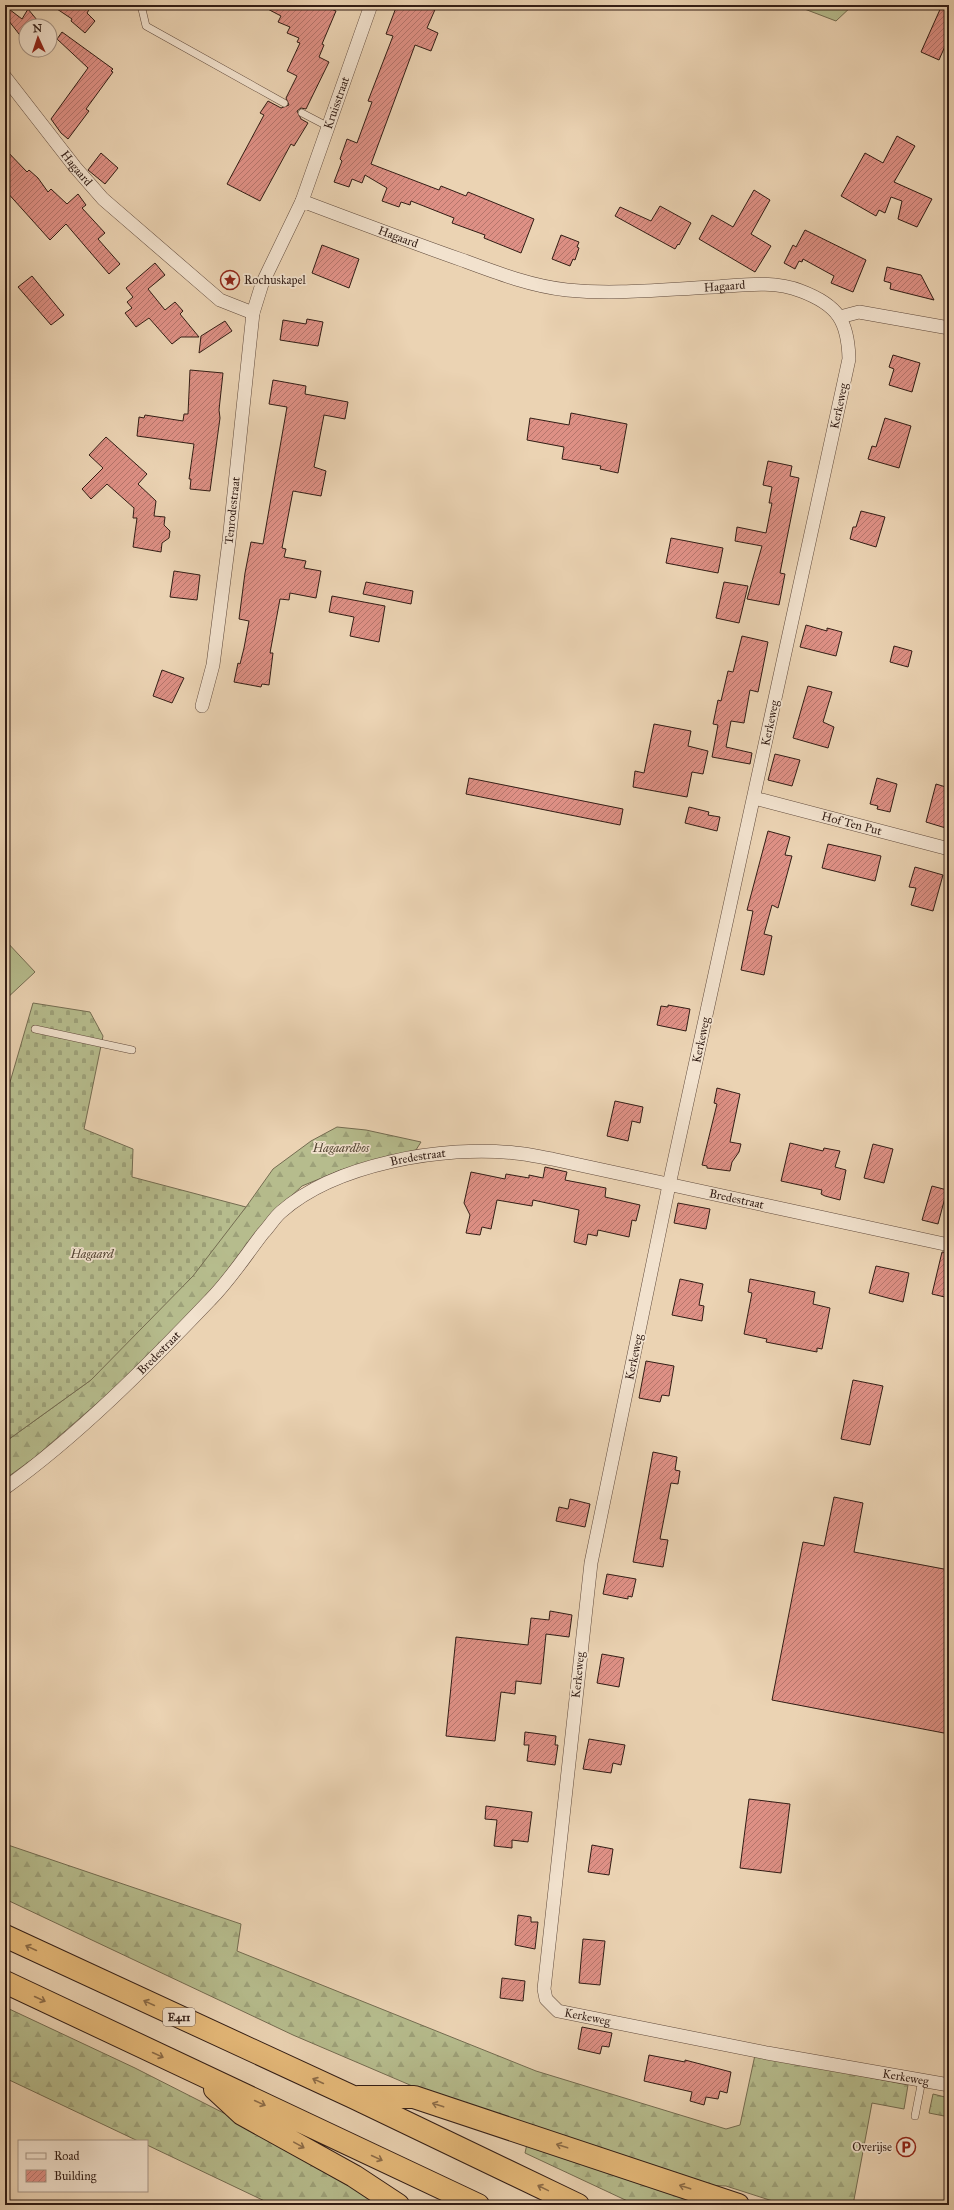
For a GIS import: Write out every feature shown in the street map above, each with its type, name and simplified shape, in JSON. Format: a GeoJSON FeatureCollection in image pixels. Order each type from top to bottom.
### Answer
{"type":"FeatureCollection","features":[{"type":"Feature","properties":{"kind":"highway","name":"E411"},"geometry":{"type":"LineString","coordinates":[[5,1936],[353,2098],[578,2205]]}},
{"type":"Feature","properties":{"kind":"highway"},"geometry":{"type":"LineString","coordinates":[[5,1982],[478,2205]]}},
{"type":"Feature","properties":{"kind":"highway"},"geometry":{"type":"LineString","coordinates":[[199,2074],[242,2114],[354,2176],[398,2205]]}},
{"type":"Feature","properties":{"kind":"highway"},"geometry":{"type":"LineString","coordinates":[[353,2098],[414,2097],[738,2205]]}},
{"type":"Feature","properties":{"kind":"street","name":"Kruisstraat"},"geometry":{"type":"LineString","coordinates":[[302,201],[327,126],[371,5]]}},
{"type":"Feature","properties":{"kind":"street","name":"Hagaard"},"geometry":{"type":"LineString","coordinates":[[5,77],[75,167],[103,199],[220,300],[253,313]]}},
{"type":"Feature","properties":{"kind":"street","name":"Hagaard"},"geometry":{"type":"LineString","coordinates":[[302,201],[528,284],[567,290],[606,292],[770,284],[800,290],[824,301],[840,317]]}},
{"type":"Feature","properties":{"kind":"street"},"geometry":{"type":"LineString","coordinates":[[253,313],[262,284],[302,201]]}},
{"type":"Feature","properties":{"kind":"street"},"geometry":{"type":"LineString","coordinates":[[840,317],[860,312],[949,328]]}},
{"type":"Feature","properties":{"kind":"street","name":"Tenrodestraat"},"geometry":{"type":"LineString","coordinates":[[202,706],[213,665],[229,541],[253,313]]}},
{"type":"Feature","properties":{"kind":"street","name":"Kerkeweg"},"geometry":{"type":"LineString","coordinates":[[840,317],[848,336],[849,359],[669,1185],[591,1563],[545,1981],[546,1999],[558,2011],[767,2053],[949,2085]]}},
{"type":"Feature","properties":{"kind":"street","name":"Hof Ten Put"},"geometry":{"type":"LineString","coordinates":[[754,798],[949,849]]}},
{"type":"Feature","properties":{"kind":"street","name":"Bredestraat"},"geometry":{"type":"LineString","coordinates":[[5,1488],[52,1452],[114,1395],[212,1299],[279,1213],[307,1192],[346,1174],[429,1155],[479,1152],[515,1153],[552,1159],[949,1245]]}},
{"type":"Feature","properties":{"kind":"lane"},"geometry":{"type":"LineString","coordinates":[[141,5],[146,26],[284,103]]}},
{"type":"Feature","properties":{"kind":"lane"},"geometry":{"type":"LineString","coordinates":[[302,113],[327,126]]}},
{"type":"Feature","properties":{"kind":"lane"},"geometry":{"type":"LineString","coordinates":[[35,1029],[132,1050]]}},
{"type":"Feature","properties":{"kind":"lane"},"geometry":{"type":"LineString","coordinates":[[915,2116],[922,2080]]}},
{"type":"Feature","properties":{"kind":"green space"},"geometry":{"type":"Polygon","coordinates":[[[794,5],[853,5],[836,21],[794,5]]]}},
{"type":"Feature","properties":{"kind":"green space"},"geometry":{"type":"Polygon","coordinates":[[[5,940],[35,972],[5,1000],[5,940]]]}},
{"type":"Feature","properties":{"kind":"green space","name":"Hagaard"},"geometry":{"type":"Polygon","coordinates":[[[33,1003],[90,1012],[103,1036],[84,1129],[133,1149],[132,1177],[246,1207],[193,1276],[91,1380],[5,1442],[5,1089],[8,1089],[33,1003]]]}},
{"type":"Feature","properties":{"kind":"green space","name":"Hagaardbos"},"geometry":{"type":"Polygon","coordinates":[[[337,1127],[366,1130],[421,1142],[414,1153],[386,1157],[341,1170],[302,1186],[275,1211],[209,1295],[110,1392],[34,1458],[5,1479],[5,1442],[91,1380],[246,1207],[273,1169],[311,1141],[337,1127]]]}},
{"type":"Feature","properties":{"kind":"green space"},"geometry":{"type":"Polygon","coordinates":[[[5,1844],[241,1924],[237,1951],[536,2071],[726,2129],[740,2125],[755,2055],[908,2085],[904,2109],[872,2103],[853,2205],[785,2205],[726,2186],[705,2185],[417,2088],[293,2035],[5,1899],[5,1844]]]}},
{"type":"Feature","properties":{"kind":"green space"},"geometry":{"type":"Polygon","coordinates":[[[5,2007],[135,2068],[259,2131],[382,2205],[273,2205],[148,2145],[148,2140],[136,2140],[5,2078],[5,2007]]]}},
{"type":"Feature","properties":{"kind":"green space"},"geometry":{"type":"Polygon","coordinates":[[[933,2094],[949,2098],[949,2117],[929,2113],[933,2094]]]}},
{"type":"Feature","properties":{"kind":"green space"},"geometry":{"type":"Polygon","coordinates":[[[527,2144],[714,2205],[636,2205],[525,2153],[527,2144]]]}},
{"type":"Feature","properties":{"kind":"building"},"geometry":{"type":"Polygon","coordinates":[[[51,5],[92,5],[87,13],[95,21],[85,33],[71,21],[72,19],[51,5]]]}},
{"type":"Feature","properties":{"kind":"building"},"geometry":{"type":"Polygon","coordinates":[[[260,5],[321,5],[336,11],[322,44],[324,45],[319,57],[329,62],[306,109],[301,108],[297,111],[301,119],[308,123],[294,146],[291,144],[260,201],[227,184],[264,115],[260,113],[268,101],[281,108],[289,105],[286,98],[297,76],[287,71],[300,43],[297,42],[299,38],[287,33],[290,27],[278,22],[281,16],[260,5]]]}},
{"type":"Feature","properties":{"kind":"building"},"geometry":{"type":"Polygon","coordinates":[[[397,5],[437,5],[427,28],[438,33],[431,51],[415,45],[371,164],[439,190],[441,186],[466,196],[468,192],[534,219],[521,253],[484,238],[485,235],[452,223],[454,218],[411,201],[410,205],[401,202],[399,207],[382,201],[387,188],[365,175],[362,183],[352,179],[349,187],[334,182],[342,161],[340,159],[347,139],[357,143],[372,102],[368,101],[393,36],[386,34],[397,5]]]}},
{"type":"Feature","properties":{"kind":"building"},"geometry":{"type":"Polygon","coordinates":[[[942,5],[949,5],[949,37],[939,60],[921,52],[942,5]]]}},
{"type":"Feature","properties":{"kind":"building"},"geometry":{"type":"Polygon","coordinates":[[[5,6],[21,18],[18,18],[18,33],[5,16],[5,6]]]}},
{"type":"Feature","properties":{"kind":"building"},"geometry":{"type":"Polygon","coordinates":[[[28,9],[35,18],[23,18],[28,9]]]}},
{"type":"Feature","properties":{"kind":"building"},"geometry":{"type":"Polygon","coordinates":[[[62,32],[113,69],[111,71],[113,72],[86,109],[89,111],[68,139],[61,133],[51,119],[88,68],[58,40],[62,32]]]}},
{"type":"Feature","properties":{"kind":"building"},"geometry":{"type":"Polygon","coordinates":[[[897,136],[915,146],[894,182],[932,199],[917,227],[898,219],[902,201],[891,197],[885,213],[879,210],[876,216],[841,196],[865,153],[883,163],[897,136]]]}},
{"type":"Feature","properties":{"kind":"building"},"geometry":{"type":"Polygon","coordinates":[[[5,149],[27,172],[29,170],[38,178],[48,192],[51,189],[67,204],[78,194],[86,205],[82,208],[105,233],[98,239],[120,264],[109,274],[66,224],[50,240],[5,190],[5,149]]]}},
{"type":"Feature","properties":{"kind":"building"},"geometry":{"type":"Polygon","coordinates":[[[101,153],[118,168],[105,184],[88,170],[101,153]]]}},
{"type":"Feature","properties":{"kind":"building"},"geometry":{"type":"Polygon","coordinates":[[[754,190],[770,200],[751,234],[771,246],[755,272],[699,239],[712,215],[733,227],[754,190]]]}},
{"type":"Feature","properties":{"kind":"building"},"geometry":{"type":"Polygon","coordinates":[[[660,206],[691,223],[679,245],[678,244],[675,249],[615,216],[620,207],[651,221],[660,206]]]}},
{"type":"Feature","properties":{"kind":"building"},"geometry":{"type":"Polygon","coordinates":[[[805,230],[866,260],[853,292],[831,283],[834,276],[803,259],[802,262],[799,261],[795,269],[784,263],[793,245],[796,247],[805,230]]]}},
{"type":"Feature","properties":{"kind":"building"},"geometry":{"type":"Polygon","coordinates":[[[561,235],[579,242],[577,247],[579,248],[575,260],[573,259],[570,266],[552,259],[561,235]]]}},
{"type":"Feature","properties":{"kind":"building"},"geometry":{"type":"Polygon","coordinates":[[[322,245],[359,259],[349,288],[312,273],[322,245]]]}},
{"type":"Feature","properties":{"kind":"building"},"geometry":{"type":"Polygon","coordinates":[[[155,263],[165,275],[148,289],[165,310],[175,302],[183,311],[180,314],[199,337],[181,337],[172,344],[149,318],[136,327],[125,313],[132,308],[127,302],[133,297],[126,288],[155,263]]]}},
{"type":"Feature","properties":{"kind":"building"},"geometry":{"type":"Polygon","coordinates":[[[887,267],[921,275],[934,300],[890,289],[891,283],[884,281],[887,267]]]}},
{"type":"Feature","properties":{"kind":"building"},"geometry":{"type":"Polygon","coordinates":[[[32,276],[64,315],[51,325],[18,287],[32,276]]]}},
{"type":"Feature","properties":{"kind":"building"},"geometry":{"type":"Polygon","coordinates":[[[307,319],[323,322],[318,346],[280,340],[283,320],[306,324],[307,319]]]}},
{"type":"Feature","properties":{"kind":"building"},"geometry":{"type":"Polygon","coordinates":[[[225,321],[232,331],[199,353],[201,336],[225,321]]]}},
{"type":"Feature","properties":{"kind":"building"},"geometry":{"type":"Polygon","coordinates":[[[893,355],[920,363],[912,392],[889,385],[894,369],[889,367],[893,355]]]}},
{"type":"Feature","properties":{"kind":"building"},"geometry":{"type":"Polygon","coordinates":[[[190,370],[223,373],[219,410],[220,418],[210,491],[190,489],[191,479],[189,479],[194,444],[137,436],[139,417],[144,418],[145,415],[183,421],[184,414],[188,414],[190,370]]]}},
{"type":"Feature","properties":{"kind":"building"},"geometry":{"type":"Polygon","coordinates":[[[273,380],[306,386],[305,394],[348,402],[345,419],[324,415],[314,467],[326,471],[321,496],[293,491],[282,548],[286,549],[284,557],[306,561],[304,568],[321,571],[316,598],[290,593],[289,600],[280,599],[270,653],[273,653],[269,685],[262,684],[261,687],[234,682],[238,663],[240,664],[244,648],[249,621],[239,619],[245,573],[251,542],[263,544],[287,407],[269,404],[273,380]]]}},
{"type":"Feature","properties":{"kind":"building"},"geometry":{"type":"Polygon","coordinates":[[[571,413],[627,424],[618,473],[600,469],[601,466],[562,459],[564,447],[527,440],[530,418],[569,425],[571,413]]]}},
{"type":"Feature","properties":{"kind":"building"},"geometry":{"type":"Polygon","coordinates":[[[885,418],[911,426],[899,468],[868,459],[872,446],[876,447],[885,418]]]}},
{"type":"Feature","properties":{"kind":"building"},"geometry":{"type":"Polygon","coordinates":[[[106,437],[147,474],[138,484],[156,501],[154,516],[165,517],[164,525],[170,531],[169,538],[162,543],[161,552],[133,547],[137,518],[133,518],[134,508],[107,484],[91,499],[82,489],[103,468],[89,455],[106,437]]]}},
{"type":"Feature","properties":{"kind":"building"},"geometry":{"type":"Polygon","coordinates":[[[768,461],[792,466],[790,476],[799,478],[780,573],[785,574],[779,605],[747,599],[762,546],[735,541],[737,527],[766,533],[772,503],[769,503],[772,487],[763,485],[768,461]]]}},
{"type":"Feature","properties":{"kind":"building"},"geometry":{"type":"Polygon","coordinates":[[[861,511],[885,517],[876,547],[850,539],[853,527],[856,527],[861,511]]]}},
{"type":"Feature","properties":{"kind":"building"},"geometry":{"type":"Polygon","coordinates":[[[671,538],[723,548],[718,573],[666,563],[671,538]]]}},
{"type":"Feature","properties":{"kind":"building"},"geometry":{"type":"Polygon","coordinates":[[[174,571],[200,575],[197,600],[170,597],[174,571]]]}},
{"type":"Feature","properties":{"kind":"building"},"geometry":{"type":"Polygon","coordinates":[[[366,582],[413,591],[411,604],[363,594],[366,582]]]}},
{"type":"Feature","properties":{"kind":"building"},"geometry":{"type":"Polygon","coordinates":[[[724,582],[748,586],[739,623],[716,618],[724,582]]]}},
{"type":"Feature","properties":{"kind":"building"},"geometry":{"type":"Polygon","coordinates":[[[332,596],[385,606],[379,642],[350,636],[354,617],[329,612],[332,596]]]}},
{"type":"Feature","properties":{"kind":"building"},"geometry":{"type":"Polygon","coordinates":[[[806,625],[827,631],[827,628],[842,632],[836,656],[800,647],[806,625]]]}},
{"type":"Feature","properties":{"kind":"building"},"geometry":{"type":"Polygon","coordinates":[[[742,636],[768,642],[758,692],[750,690],[744,723],[731,721],[726,747],[752,753],[750,764],[712,757],[718,725],[713,724],[718,700],[721,701],[728,671],[733,672],[742,636]]]}},
{"type":"Feature","properties":{"kind":"building"},"geometry":{"type":"Polygon","coordinates":[[[894,646],[912,651],[908,667],[890,662],[894,646]]]}},
{"type":"Feature","properties":{"kind":"building"},"geometry":{"type":"Polygon","coordinates":[[[162,670],[184,678],[172,703],[153,696],[162,670]]]}},
{"type":"Feature","properties":{"kind":"building"},"geometry":{"type":"Polygon","coordinates":[[[808,686],[832,692],[823,722],[834,727],[828,748],[793,738],[808,686]]]}},
{"type":"Feature","properties":{"kind":"building"},"geometry":{"type":"Polygon","coordinates":[[[654,724],[691,731],[688,746],[708,751],[703,774],[692,772],[687,797],[633,787],[635,771],[644,773],[654,724]]]}},
{"type":"Feature","properties":{"kind":"building"},"geometry":{"type":"Polygon","coordinates":[[[775,754],[800,760],[792,786],[768,780],[775,754]]]}},
{"type":"Feature","properties":{"kind":"building"},"geometry":{"type":"Polygon","coordinates":[[[469,778],[623,809],[620,825],[466,794],[469,778]]]}},
{"type":"Feature","properties":{"kind":"building"},"geometry":{"type":"Polygon","coordinates":[[[877,778],[897,784],[890,812],[877,809],[878,806],[870,804],[877,778]]]}},
{"type":"Feature","properties":{"kind":"building"},"geometry":{"type":"Polygon","coordinates":[[[936,784],[949,788],[949,829],[926,822],[936,784]]]}},
{"type":"Feature","properties":{"kind":"building"},"geometry":{"type":"Polygon","coordinates":[[[689,807],[709,812],[708,815],[720,817],[717,831],[685,823],[689,807]]]}},
{"type":"Feature","properties":{"kind":"building"},"geometry":{"type":"Polygon","coordinates":[[[768,831],[790,837],[785,855],[792,856],[778,908],[772,905],[764,934],[772,936],[764,975],[741,970],[753,911],[747,910],[768,831]]]}},
{"type":"Feature","properties":{"kind":"building"},"geometry":{"type":"Polygon","coordinates":[[[828,844],[881,856],[875,881],[822,868],[828,844]]]}},
{"type":"Feature","properties":{"kind":"building"},"geometry":{"type":"Polygon","coordinates":[[[915,867],[943,875],[933,911],[911,905],[916,888],[909,887],[915,867]]]}},
{"type":"Feature","properties":{"kind":"building"},"geometry":{"type":"Polygon","coordinates":[[[668,1005],[690,1009],[686,1031],[657,1025],[661,1006],[668,1007],[668,1005]]]}},
{"type":"Feature","properties":{"kind":"building"},"geometry":{"type":"Polygon","coordinates":[[[717,1088],[740,1094],[730,1142],[741,1144],[739,1152],[732,1162],[730,1171],[707,1168],[707,1166],[702,1165],[717,1104],[714,1103],[717,1088]]]}},
{"type":"Feature","properties":{"kind":"building"},"geometry":{"type":"Polygon","coordinates":[[[615,1101],[643,1107],[640,1123],[632,1121],[628,1141],[607,1136],[615,1101]]]}},
{"type":"Feature","properties":{"kind":"building"},"geometry":{"type":"Polygon","coordinates":[[[790,1143],[823,1151],[824,1148],[840,1151],[835,1167],[846,1170],[840,1200],[821,1194],[822,1190],[781,1181],[790,1143]]]}},
{"type":"Feature","properties":{"kind":"building"},"geometry":{"type":"Polygon","coordinates":[[[873,1144],[893,1149],[884,1183],[864,1178],[873,1144]]]}},
{"type":"Feature","properties":{"kind":"building"},"geometry":{"type":"Polygon","coordinates":[[[545,1167],[567,1172],[565,1180],[606,1188],[605,1197],[640,1205],[636,1221],[632,1220],[629,1237],[598,1230],[597,1236],[588,1234],[586,1245],[574,1242],[579,1210],[533,1200],[532,1206],[497,1200],[491,1229],[482,1227],[480,1235],[466,1233],[470,1215],[464,1203],[471,1172],[505,1179],[506,1174],[529,1178],[529,1175],[543,1178],[545,1167]]]}},
{"type":"Feature","properties":{"kind":"building"},"geometry":{"type":"Polygon","coordinates":[[[932,1186],[947,1190],[938,1224],[922,1220],[932,1186]]]}},
{"type":"Feature","properties":{"kind":"building"},"geometry":{"type":"Polygon","coordinates":[[[678,1203],[710,1209],[706,1229],[674,1223],[678,1203]]]}},
{"type":"Feature","properties":{"kind":"building"},"geometry":{"type":"Polygon","coordinates":[[[942,1252],[949,1253],[949,1298],[932,1294],[942,1252]]]}},
{"type":"Feature","properties":{"kind":"building"},"geometry":{"type":"Polygon","coordinates":[[[876,1266],[909,1273],[903,1302],[869,1293],[876,1266]]]}},
{"type":"Feature","properties":{"kind":"building"},"geometry":{"type":"Polygon","coordinates":[[[680,1279],[703,1284],[699,1305],[704,1306],[702,1321],[672,1315],[680,1279]]]}},
{"type":"Feature","properties":{"kind":"building"},"geometry":{"type":"Polygon","coordinates":[[[750,1279],[815,1292],[813,1304],[830,1308],[822,1349],[817,1348],[817,1352],[766,1342],[767,1339],[744,1334],[752,1293],[748,1292],[750,1279]]]}},
{"type":"Feature","properties":{"kind":"building"},"geometry":{"type":"Polygon","coordinates":[[[646,1361],[674,1366],[669,1396],[662,1395],[660,1402],[639,1398],[646,1361]]]}},
{"type":"Feature","properties":{"kind":"building"},"geometry":{"type":"Polygon","coordinates":[[[853,1380],[883,1386],[870,1445],[841,1439],[853,1380]]]}},
{"type":"Feature","properties":{"kind":"building"},"geometry":{"type":"Polygon","coordinates":[[[653,1452],[677,1457],[675,1470],[680,1471],[678,1484],[671,1483],[660,1539],[668,1540],[663,1567],[633,1562],[653,1452]]]}},
{"type":"Feature","properties":{"kind":"building"},"geometry":{"type":"Polygon","coordinates":[[[834,1497],[863,1503],[854,1552],[949,1570],[949,1734],[772,1700],[803,1542],[824,1546],[834,1497]]]}},
{"type":"Feature","properties":{"kind":"building"},"geometry":{"type":"Polygon","coordinates":[[[570,1499],[590,1504],[585,1527],[556,1521],[559,1507],[568,1509],[570,1499]]]}},
{"type":"Feature","properties":{"kind":"building"},"geometry":{"type":"Polygon","coordinates":[[[607,1574],[636,1579],[632,1597],[628,1596],[628,1599],[603,1594],[607,1574]]]}},
{"type":"Feature","properties":{"kind":"building"},"geometry":{"type":"Polygon","coordinates":[[[550,1611],[572,1615],[569,1637],[546,1634],[541,1684],[516,1681],[515,1694],[501,1692],[495,1741],[446,1736],[456,1637],[528,1645],[531,1618],[549,1620],[550,1611]]]}},
{"type":"Feature","properties":{"kind":"building"},"geometry":{"type":"Polygon","coordinates":[[[602,1654],[624,1658],[619,1687],[597,1683],[602,1654]]]}},
{"type":"Feature","properties":{"kind":"building"},"geometry":{"type":"Polygon","coordinates":[[[525,1732],[556,1736],[555,1745],[558,1745],[555,1765],[527,1761],[529,1745],[524,1745],[525,1732]]]}},
{"type":"Feature","properties":{"kind":"building"},"geometry":{"type":"Polygon","coordinates":[[[589,1739],[625,1745],[621,1765],[613,1763],[611,1773],[583,1769],[589,1739]]]}},
{"type":"Feature","properties":{"kind":"building"},"geometry":{"type":"Polygon","coordinates":[[[749,1799],[790,1804],[781,1873],[740,1868],[749,1799]]]}},
{"type":"Feature","properties":{"kind":"building"},"geometry":{"type":"Polygon","coordinates":[[[486,1806],[532,1812],[528,1842],[512,1840],[512,1848],[494,1846],[497,1820],[485,1819],[486,1806]]]}},
{"type":"Feature","properties":{"kind":"building"},"geometry":{"type":"Polygon","coordinates":[[[592,1845],[613,1849],[609,1875],[588,1872],[592,1845]]]}},
{"type":"Feature","properties":{"kind":"building"},"geometry":{"type":"Polygon","coordinates":[[[518,1915],[531,1917],[531,1922],[538,1922],[535,1949],[515,1945],[518,1915]]]}},
{"type":"Feature","properties":{"kind":"building"},"geometry":{"type":"Polygon","coordinates":[[[583,1939],[605,1941],[600,1985],[579,1983],[583,1939]]]}},
{"type":"Feature","properties":{"kind":"building"},"geometry":{"type":"Polygon","coordinates":[[[502,1978],[525,1981],[523,2001],[500,1998],[502,1978]]]}},
{"type":"Feature","properties":{"kind":"building"},"geometry":{"type":"Polygon","coordinates":[[[582,2027],[612,2033],[609,2047],[602,2046],[600,2054],[578,2049],[582,2027]]]}},
{"type":"Feature","properties":{"kind":"building"},"geometry":{"type":"Polygon","coordinates":[[[649,2055],[685,2062],[685,2060],[731,2072],[727,2093],[720,2091],[718,2099],[706,2097],[704,2105],[690,2101],[692,2092],[644,2081],[649,2055]]]}},
{"type":"Feature","properties":{"kind":"place","name":"Rochuskapel"},"geometry":{"type":"Point","coordinates":[230,280]}},
{"type":"Feature","properties":{"kind":"place","name":"Overijse"},"geometry":{"type":"Point","coordinates":[906,2147]}}]}
